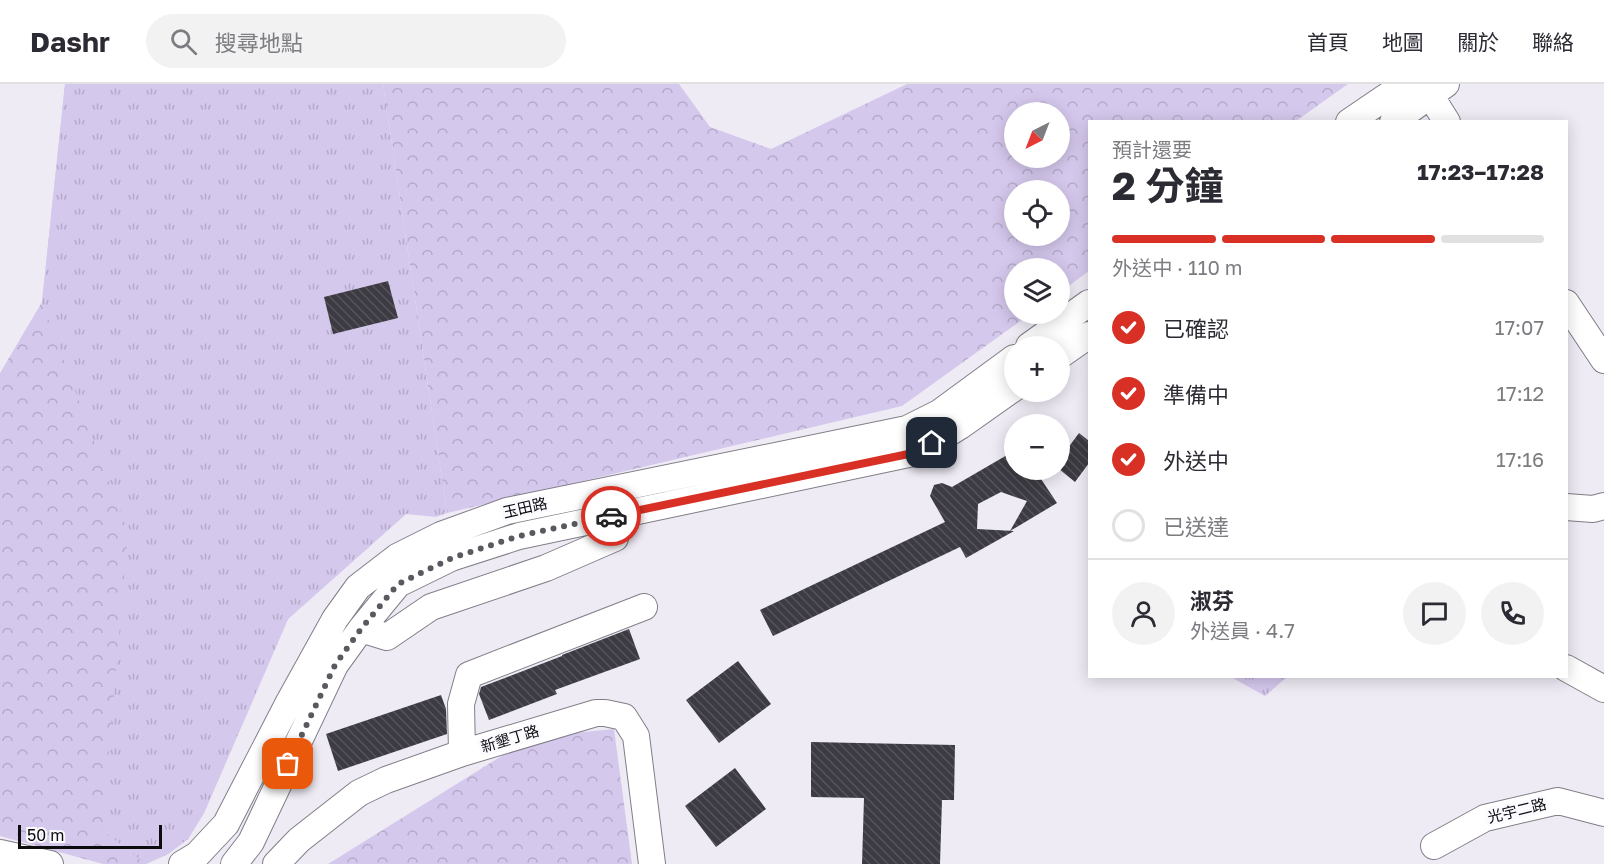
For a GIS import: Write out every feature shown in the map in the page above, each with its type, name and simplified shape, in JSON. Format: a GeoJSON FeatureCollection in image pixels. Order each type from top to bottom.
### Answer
{"type":"FeatureCollection","features":[{"type":"Feature","properties":{"kind":"street"},"geometry":{"type":"LineString","coordinates":[[1352,120],[1405,84]]}},
{"type":"Feature","properties":{"kind":"street"},"geometry":{"type":"LineString","coordinates":[[1395,120],[1431,88],[1446,120]]}},
{"type":"Feature","properties":{"kind":"street"},"geometry":{"type":"LineString","coordinates":[[1043,336],[1088,304]]}},
{"type":"Feature","properties":{"kind":"street"},"geometry":{"type":"LineString","coordinates":[[1568,306],[1604,360]]}},
{"type":"Feature","properties":{"kind":"street"},"geometry":{"type":"LineString","coordinates":[[1070,348],[1088,336]]}},
{"type":"Feature","properties":{"kind":"street","name":"玉田路"},"geometry":{"type":"LineString","coordinates":[[182,864],[197,855],[226,824],[289,702],[341,611],[358,587],[397,557],[441,535],[507,511],[908,429],[939,413],[1004,365]]}},
{"type":"Feature","properties":{"kind":"street","name":"玉田路"},"geometry":{"type":"LineString","coordinates":[[234,864],[251,842],[335,665],[398,584],[452,558],[519,536],[918,452],[1004,395]]}},
{"type":"Feature","properties":{"kind":"street"},"geometry":{"type":"LineString","coordinates":[[1568,507],[1593,509],[1604,506]]}},
{"type":"Feature","properties":{"kind":"street"},"geometry":{"type":"LineString","coordinates":[[361,629],[387,637],[431,607],[546,568],[615,538]]}},
{"type":"Feature","properties":{"kind":"street"},"geometry":{"type":"LineString","coordinates":[[462,753],[462,704],[469,675],[644,606]]}},
{"type":"Feature","properties":{"kind":"street"},"geometry":{"type":"LineString","coordinates":[[1568,669],[1604,690]]}},
{"type":"Feature","properties":{"kind":"street","name":"新墾丁路"},"geometry":{"type":"LineString","coordinates":[[276,864],[299,840],[359,792],[462,753],[596,713],[624,717],[636,736],[652,864]]}},
{"type":"Feature","properties":{"kind":"street","name":"光宇二路"},"geometry":{"type":"LineString","coordinates":[[1434,846],[1485,818],[1558,801],[1604,813]]}},
{"type":"Feature","properties":{"kind":"street"},"geometry":{"type":"LineString","coordinates":[[0,853],[50,864]]}},
{"type":"Feature","properties":{"kind":"green space"},"geometry":{"type":"Polygon","coordinates":[[[65,84],[406,514],[288,619],[204,813],[188,839],[168,854],[146,864],[103,864],[0,836],[0,373],[42,302],[65,84]]]}},
{"type":"Feature","properties":{"kind":"green space"},"geometry":{"type":"Polygon","coordinates":[[[65,84],[383,84],[447,513],[436,517],[406,514],[288,619],[204,813],[188,839],[168,854],[146,864],[102,830],[128,532],[42,302],[65,84]]]}},
{"type":"Feature","properties":{"kind":"green space"},"geometry":{"type":"Polygon","coordinates":[[[383,84],[679,84],[710,127],[771,149],[907,84],[1348,84],[1297,120],[1088,120],[1088,272],[1070,285],[1070,258],[1004,258],[1004,324],[1016,324],[902,406],[447,513],[383,84]]]}},
{"type":"Feature","properties":{"kind":"green space"},"geometry":{"type":"Polygon","coordinates":[[[1233,678],[1286,678],[1265,696],[1233,678]]]}},
{"type":"Feature","properties":{"kind":"green space"},"geometry":{"type":"Polygon","coordinates":[[[614,729],[632,864],[328,864],[532,737],[614,729]]]}},
{"type":"Feature","properties":{"kind":"building"},"geometry":{"type":"Polygon","coordinates":[[[388,281],[398,318],[333,334],[324,297],[388,281]]]}},
{"type":"Feature","properties":{"kind":"building"},"geometry":{"type":"Polygon","coordinates":[[[1079,433],[1088,440],[1088,464],[1075,482],[1070,478],[1070,445],[1079,433]]]}},
{"type":"Feature","properties":{"kind":"building"},"geometry":{"type":"Polygon","coordinates":[[[1004,457],[1004,480],[1042,480],[1057,503],[966,558],[960,547],[773,636],[760,610],[945,522],[930,496],[934,485],[942,483],[952,487],[1004,457]],[[1001,492],[978,504],[977,529],[1010,531],[1027,501],[1001,492]]]}},
{"type":"Feature","properties":{"kind":"building"},"geometry":{"type":"Polygon","coordinates":[[[629,629],[640,659],[555,690],[557,694],[489,720],[479,694],[481,687],[629,629]]]}},
{"type":"Feature","properties":{"kind":"building"},"geometry":{"type":"Polygon","coordinates":[[[738,661],[771,704],[719,743],[686,700],[738,661]]]}},
{"type":"Feature","properties":{"kind":"building"},"geometry":{"type":"Polygon","coordinates":[[[441,695],[446,709],[447,734],[338,771],[326,734],[441,695]]]}},
{"type":"Feature","properties":{"kind":"building"},"geometry":{"type":"Polygon","coordinates":[[[811,742],[955,745],[954,800],[942,800],[940,864],[862,864],[864,798],[811,797],[811,742]]]}},
{"type":"Feature","properties":{"kind":"building"},"geometry":{"type":"Polygon","coordinates":[[[735,768],[766,809],[716,847],[685,806],[735,768]]]}},
{"type":"Feature","properties":{"kind":"way so far"},"geometry":{"type":"LineString","coordinates":[[288,764],[335,665],[398,584],[452,558],[519,536],[611,516]]}},
{"type":"Feature","properties":{"kind":"route"},"geometry":{"type":"LineString","coordinates":[[611,516],[918,452],[932,443]]}}]}
